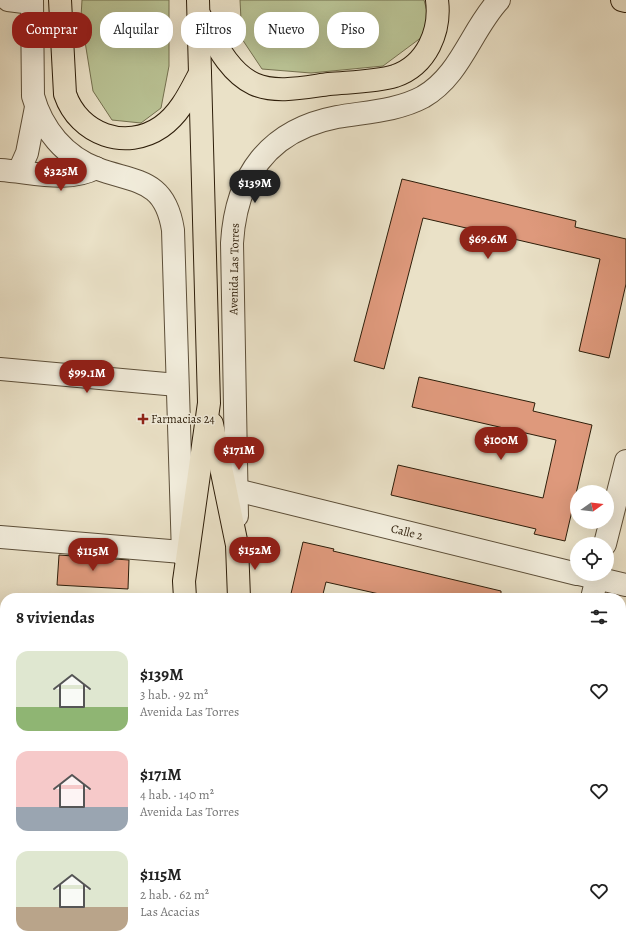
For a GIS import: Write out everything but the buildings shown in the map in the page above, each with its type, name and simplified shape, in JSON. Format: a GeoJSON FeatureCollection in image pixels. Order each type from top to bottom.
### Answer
{"type":"FeatureCollection","features":[{"type":"Feature","properties":{"kind":"main road"},"geometry":{"type":"LineString","coordinates":[[60,0],[65,94],[70,106],[77,116],[97,132],[121,139],[136,138],[156,130],[175,114],[186,99],[201,72]]}},
{"type":"Feature","properties":{"kind":"main road"},"geometry":{"type":"LineString","coordinates":[[198,7],[226,59],[240,74],[261,86],[294,88],[388,77],[404,72],[424,55],[434,38],[438,19],[437,0]]}},
{"type":"Feature","properties":{"kind":"main road"},"geometry":{"type":"LineString","coordinates":[[622,0],[626,1]]}},
{"type":"Feature","properties":{"kind":"main road","name":"Avenida Las Torres"},"geometry":{"type":"LineString","coordinates":[[184,590],[209,403],[198,7]]}},
{"type":"Feature","properties":{"kind":"main road","name":"Avenida Las Torres"},"geometry":{"type":"LineString","coordinates":[[209,403],[237,545],[239,593]]}},
{"type":"Feature","properties":{"kind":"street"},"geometry":{"type":"LineString","coordinates":[[8,0],[32,1]]}},
{"type":"Feature","properties":{"kind":"street","name":"Avenida Las Torres"},"geometry":{"type":"LineString","coordinates":[[237,545],[233,228],[239,198],[253,169],[274,144],[301,128],[336,118],[408,104],[428,93],[443,81],[452,70],[499,0]]}},
{"type":"Feature","properties":{"kind":"street","name":"Avenida Las Torres"},"geometry":{"type":"LineString","coordinates":[[32,1],[33,84],[36,108],[42,120],[57,142],[81,161],[96,168],[143,182],[159,195],[166,205],[171,218],[173,230],[184,590]]}},
{"type":"Feature","properties":{"kind":"street"},"geometry":{"type":"LineString","coordinates":[[10,171],[26,153],[36,108]]}},
{"type":"Feature","properties":{"kind":"street"},"geometry":{"type":"LineString","coordinates":[[10,171],[69,176],[86,174],[96,168]]}},
{"type":"Feature","properties":{"kind":"street"},"geometry":{"type":"LineString","coordinates":[[0,369],[177,384]]}},
{"type":"Feature","properties":{"kind":"street"},"geometry":{"type":"LineString","coordinates":[[607,537],[626,461]]}},
{"type":"Feature","properties":{"kind":"street","name":"Calle 2"},"geometry":{"type":"LineString","coordinates":[[236,490],[570,575]]}},
{"type":"Feature","properties":{"kind":"street"},"geometry":{"type":"LineString","coordinates":[[0,537],[182,552]]}},
{"type":"Feature","properties":{"kind":"street","name":"Calle 2"},"geometry":{"type":"LineString","coordinates":[[596,581],[626,585]]}},
{"type":"Feature","properties":{"kind":"green space"},"geometry":{"type":"Polygon","coordinates":[[[82,0],[169,0],[169,12],[100,12],[100,48],[169,48],[169,66],[161,108],[141,123],[112,120],[93,91],[86,48],[92,48],[92,12],[81,12],[82,0]]]}},
{"type":"Feature","properties":{"kind":"green space"},"geometry":{"type":"Polygon","coordinates":[[[240,0],[424,0],[428,15],[422,37],[383,66],[311,73],[262,69],[246,45],[246,12],[241,12],[240,0]]]}},
{"type":"Feature","properties":{"kind":"place","name":"Farmacias 24"},"geometry":{"type":"Point","coordinates":[143,419]}}]}
